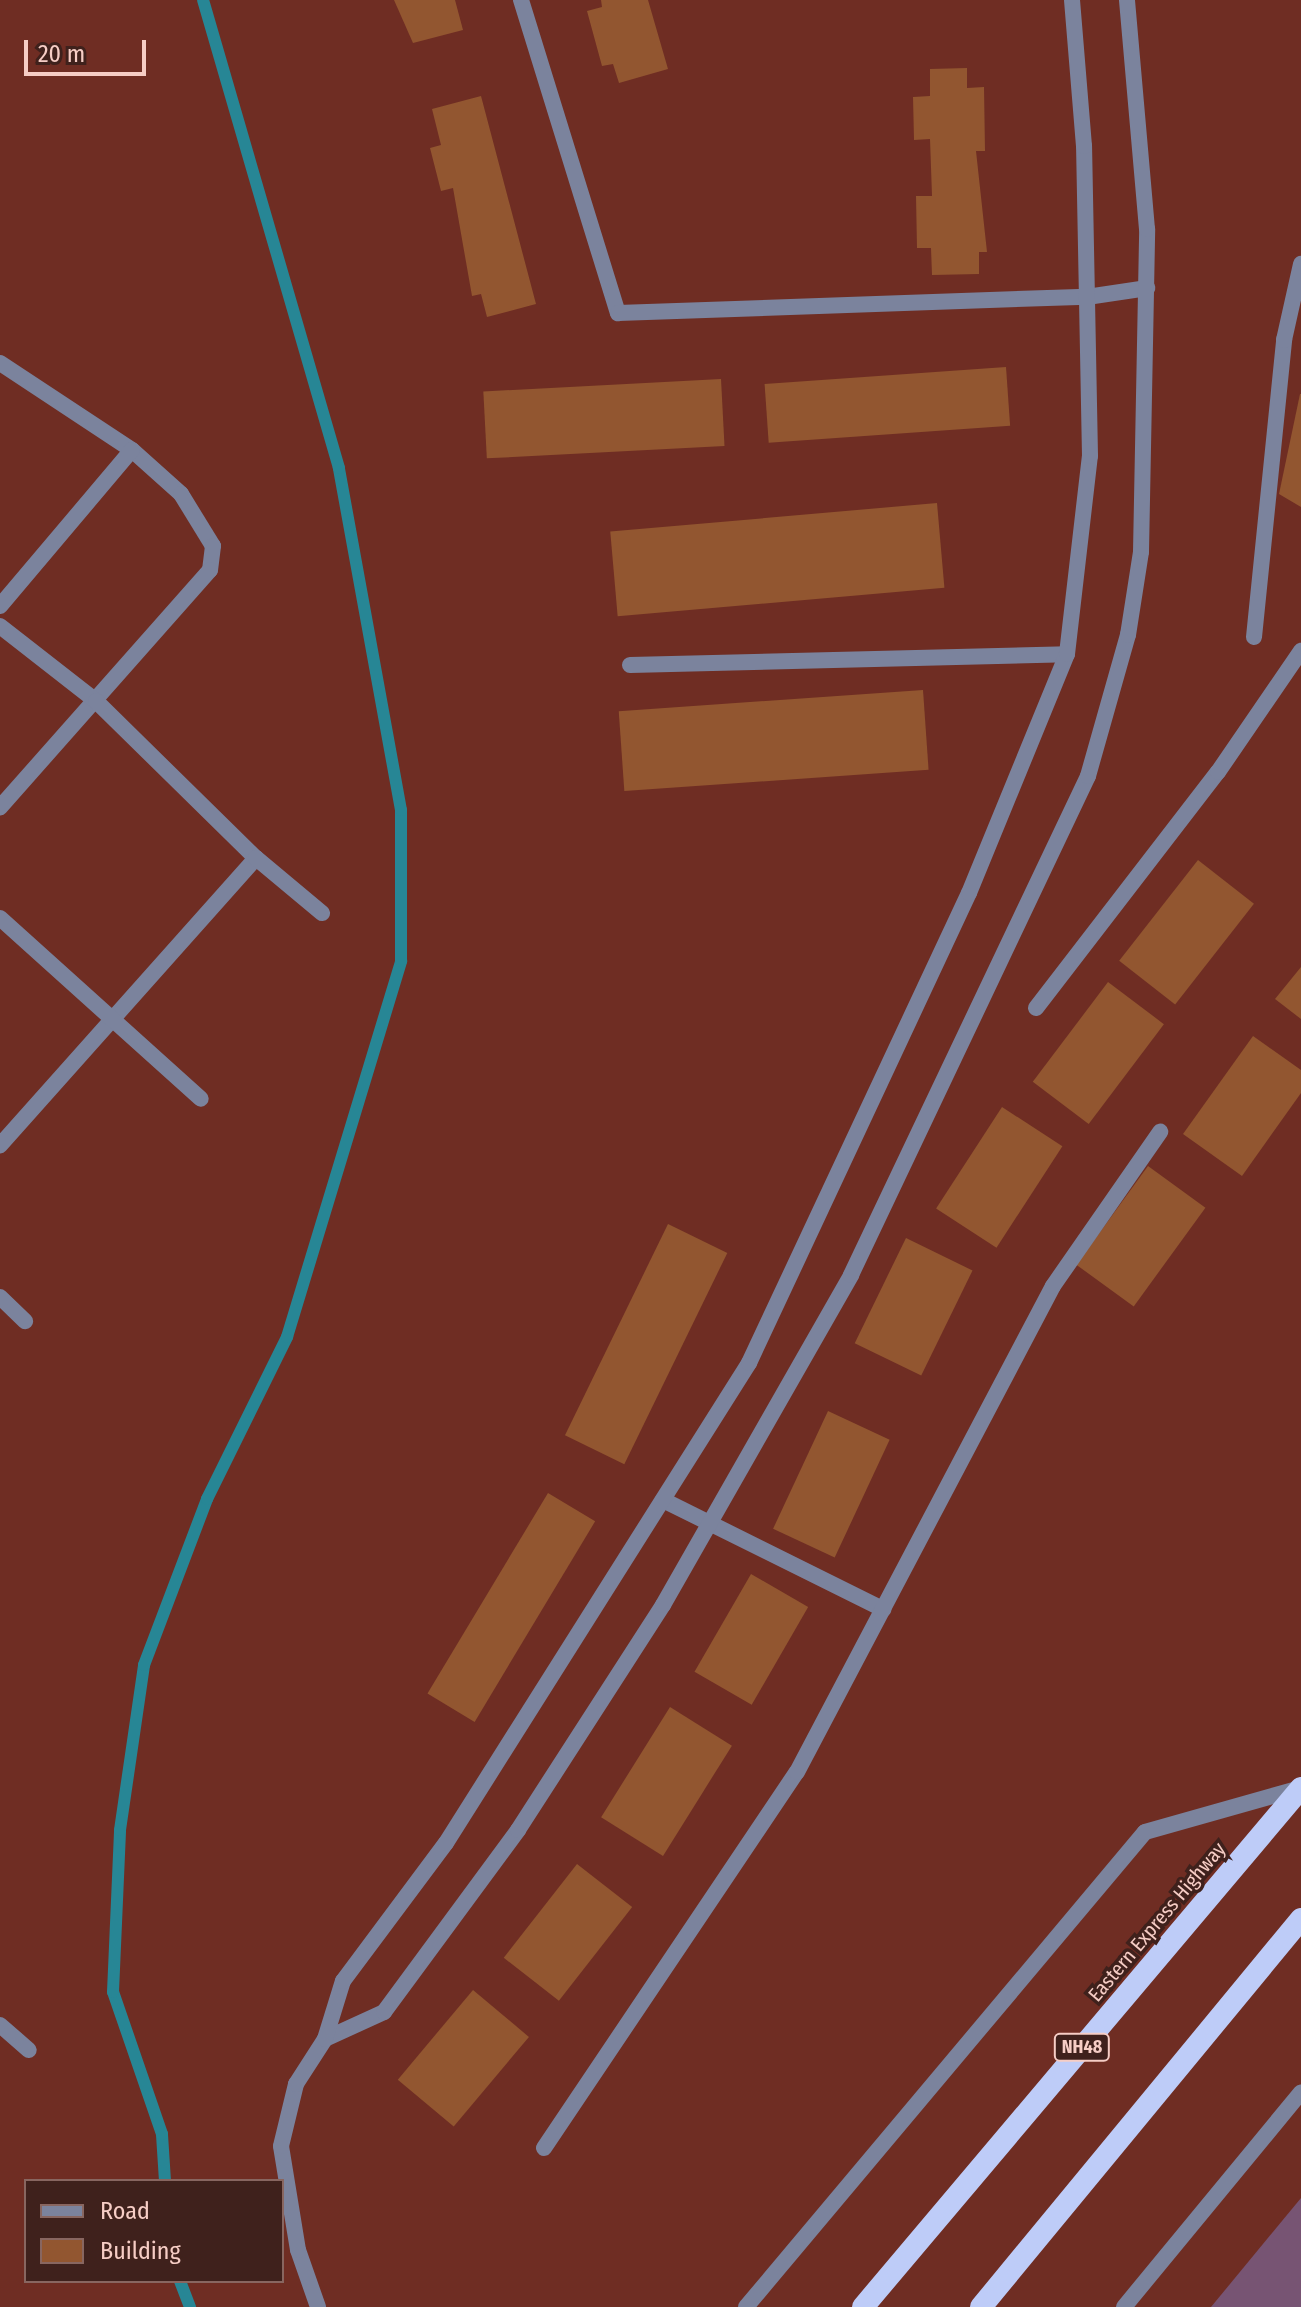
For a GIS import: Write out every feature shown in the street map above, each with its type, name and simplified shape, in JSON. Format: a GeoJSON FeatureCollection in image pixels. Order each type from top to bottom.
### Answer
{"type":"FeatureCollection","features":[{"type":"Feature","properties":{"kind":"highway","name":"Eastern Express Highway"},"geometry":{"type":"LineString","coordinates":[[863,2307],[1301,1788]]}},
{"type":"Feature","properties":{"kind":"highway"},"geometry":{"type":"LineString","coordinates":[[981,2307],[1301,1919]]}},
{"type":"Feature","properties":{"kind":"street"},"geometry":{"type":"LineString","coordinates":[[521,0],[618,313],[1087,297],[1147,288]]}},
{"type":"Feature","properties":{"kind":"street"},"geometry":{"type":"LineString","coordinates":[[318,2307],[298,2250],[281,2146],[296,2084],[325,2039],[343,1981],[446,1843],[749,1363],[994,836],[1067,654],[1089,470],[1087,297],[1072,0]]}},
{"type":"Feature","properties":{"kind":"street"},"geometry":{"type":"LineString","coordinates":[[325,2039],[384,2012],[518,1830],[711,1524],[851,1275],[1088,776],[1128,635],[1141,552],[1147,288],[1141,116],[1127,0]]}},
{"type":"Feature","properties":{"kind":"street"},"geometry":{"type":"LineString","coordinates":[[1254,637],[1284,340],[1301,264]]}},
{"type":"Feature","properties":{"kind":"street"},"geometry":{"type":"LineString","coordinates":[[0,363],[132,450],[202,520],[213,546],[210,570],[0,807]]}},
{"type":"Feature","properties":{"kind":"street"},"geometry":{"type":"LineString","coordinates":[[0,606],[132,450]]}},
{"type":"Feature","properties":{"kind":"street"},"geometry":{"type":"LineString","coordinates":[[0,626],[96,701],[256,858],[322,913]]}},
{"type":"Feature","properties":{"kind":"street"},"geometry":{"type":"LineString","coordinates":[[1036,1008],[1218,772],[1301,651]]}},
{"type":"Feature","properties":{"kind":"street"},"geometry":{"type":"LineString","coordinates":[[630,665],[1067,654]]}},
{"type":"Feature","properties":{"kind":"street"},"geometry":{"type":"LineString","coordinates":[[0,1145],[117,1023],[256,858]]}},
{"type":"Feature","properties":{"kind":"street"},"geometry":{"type":"LineString","coordinates":[[0,918],[201,1099]]}},
{"type":"Feature","properties":{"kind":"street"},"geometry":{"type":"LineString","coordinates":[[544,2148],[797,1772],[1053,1286],[1160,1132]]}},
{"type":"Feature","properties":{"kind":"street"},"geometry":{"type":"LineString","coordinates":[[0,1297],[25,1321]]}},
{"type":"Feature","properties":{"kind":"street"},"geometry":{"type":"LineString","coordinates":[[663,1500],[883,1609]]}},
{"type":"Feature","properties":{"kind":"street"},"geometry":{"type":"LineString","coordinates":[[746,2307],[1145,1832],[1301,1788]]}},
{"type":"Feature","properties":{"kind":"street"},"geometry":{"type":"LineString","coordinates":[[0,2025],[29,2050]]}},
{"type":"Feature","properties":{"kind":"street"},"geometry":{"type":"LineString","coordinates":[[1124,2307],[1301,2092]]}},
{"type":"Feature","properties":{"kind":"shaded area"},"geometry":{"type":"Polygon","coordinates":[[[1301,2198],[1301,2307],[1211,2307],[1301,2198]]]}},
{"type":"Feature","properties":{"kind":"building"},"geometry":{"type":"Polygon","coordinates":[[[394,0],[455,0],[463,30],[413,43],[394,0]]]}},
{"type":"Feature","properties":{"kind":"building"},"geometry":{"type":"Polygon","coordinates":[[[601,0],[648,0],[668,69],[619,83],[613,64],[602,66],[587,11],[602,7],[601,0]]]}},
{"type":"Feature","properties":{"kind":"building"},"geometry":{"type":"Polygon","coordinates":[[[967,68],[967,88],[984,87],[985,151],[976,151],[987,252],[979,252],[979,274],[932,275],[931,248],[917,248],[916,196],[932,196],[930,139],[914,140],[913,97],[930,96],[930,69],[967,68]]]}},
{"type":"Feature","properties":{"kind":"building"},"geometry":{"type":"Polygon","coordinates":[[[481,96],[536,304],[487,317],[481,294],[472,296],[453,188],[441,191],[430,148],[441,145],[432,109],[481,96]]]}},
{"type":"Feature","properties":{"kind":"building"},"geometry":{"type":"Polygon","coordinates":[[[1006,367],[1010,426],[769,443],[765,384],[1006,367]]]}},
{"type":"Feature","properties":{"kind":"building"},"geometry":{"type":"Polygon","coordinates":[[[721,379],[725,446],[487,458],[483,391],[721,379]]]}},
{"type":"Feature","properties":{"kind":"building"},"geometry":{"type":"Polygon","coordinates":[[[1301,394],[1301,507],[1279,494],[1301,394]]]}},
{"type":"Feature","properties":{"kind":"building"},"geometry":{"type":"Polygon","coordinates":[[[937,503],[944,588],[618,616],[610,532],[937,503]]]}},
{"type":"Feature","properties":{"kind":"building"},"geometry":{"type":"Polygon","coordinates":[[[923,690],[929,770],[624,791],[619,711],[923,690]]]}},
{"type":"Feature","properties":{"kind":"building"},"geometry":{"type":"Polygon","coordinates":[[[1198,860],[1254,904],[1175,1005],[1119,961],[1198,860]]]}},
{"type":"Feature","properties":{"kind":"building"},"geometry":{"type":"Polygon","coordinates":[[[1301,967],[1301,1019],[1275,999],[1301,967]]]}},
{"type":"Feature","properties":{"kind":"building"},"geometry":{"type":"Polygon","coordinates":[[[1108,982],[1164,1024],[1089,1124],[1033,1082],[1108,982]]]}},
{"type":"Feature","properties":{"kind":"building"},"geometry":{"type":"Polygon","coordinates":[[[1253,1036],[1301,1070],[1301,1093],[1242,1176],[1183,1134],[1253,1036]]]}},
{"type":"Feature","properties":{"kind":"building"},"geometry":{"type":"Polygon","coordinates":[[[1002,1107],[1062,1146],[996,1248],[936,1208],[1002,1107]]]}},
{"type":"Feature","properties":{"kind":"building"},"geometry":{"type":"Polygon","coordinates":[[[1148,1166],[1205,1208],[1134,1306],[1076,1265],[1148,1166]]]}},
{"type":"Feature","properties":{"kind":"building"},"geometry":{"type":"Polygon","coordinates":[[[668,1224],[727,1253],[624,1464],[565,1435],[668,1224]]]}},
{"type":"Feature","properties":{"kind":"building"},"geometry":{"type":"Polygon","coordinates":[[[906,1238],[973,1270],[921,1376],[855,1343],[906,1238]]]}},
{"type":"Feature","properties":{"kind":"building"},"geometry":{"type":"Polygon","coordinates":[[[828,1411],[890,1440],[835,1558],[773,1529],[828,1411]]]}},
{"type":"Feature","properties":{"kind":"building"},"geometry":{"type":"Polygon","coordinates":[[[548,1493],[595,1521],[475,1722],[427,1694],[548,1493]]]}},
{"type":"Feature","properties":{"kind":"building"},"geometry":{"type":"Polygon","coordinates":[[[751,1574],[808,1607],[752,1705],[694,1672],[751,1574]]]}},
{"type":"Feature","properties":{"kind":"building"},"geometry":{"type":"Polygon","coordinates":[[[670,1707],[732,1746],[663,1856],[601,1817],[670,1707]]]}},
{"type":"Feature","properties":{"kind":"building"},"geometry":{"type":"Polygon","coordinates":[[[577,1864],[632,1907],[559,2001],[504,1958],[577,1864]]]}},
{"type":"Feature","properties":{"kind":"building"},"geometry":{"type":"Polygon","coordinates":[[[473,1990],[529,2037],[454,2127],[398,2080],[473,1990]]]}},
{"type":"Feature","properties":{"kind":"waterway"},"geometry":{"type":"LineString","coordinates":[[165,2179],[162,2134],[113,1992],[120,1830],[144,1665],[207,1499],[287,1337],[401,961],[401,810],[339,468],[203,0]]}},
{"type":"Feature","properties":{"kind":"waterway"},"geometry":{"type":"LineString","coordinates":[[181,2283],[190,2307]]}}]}
